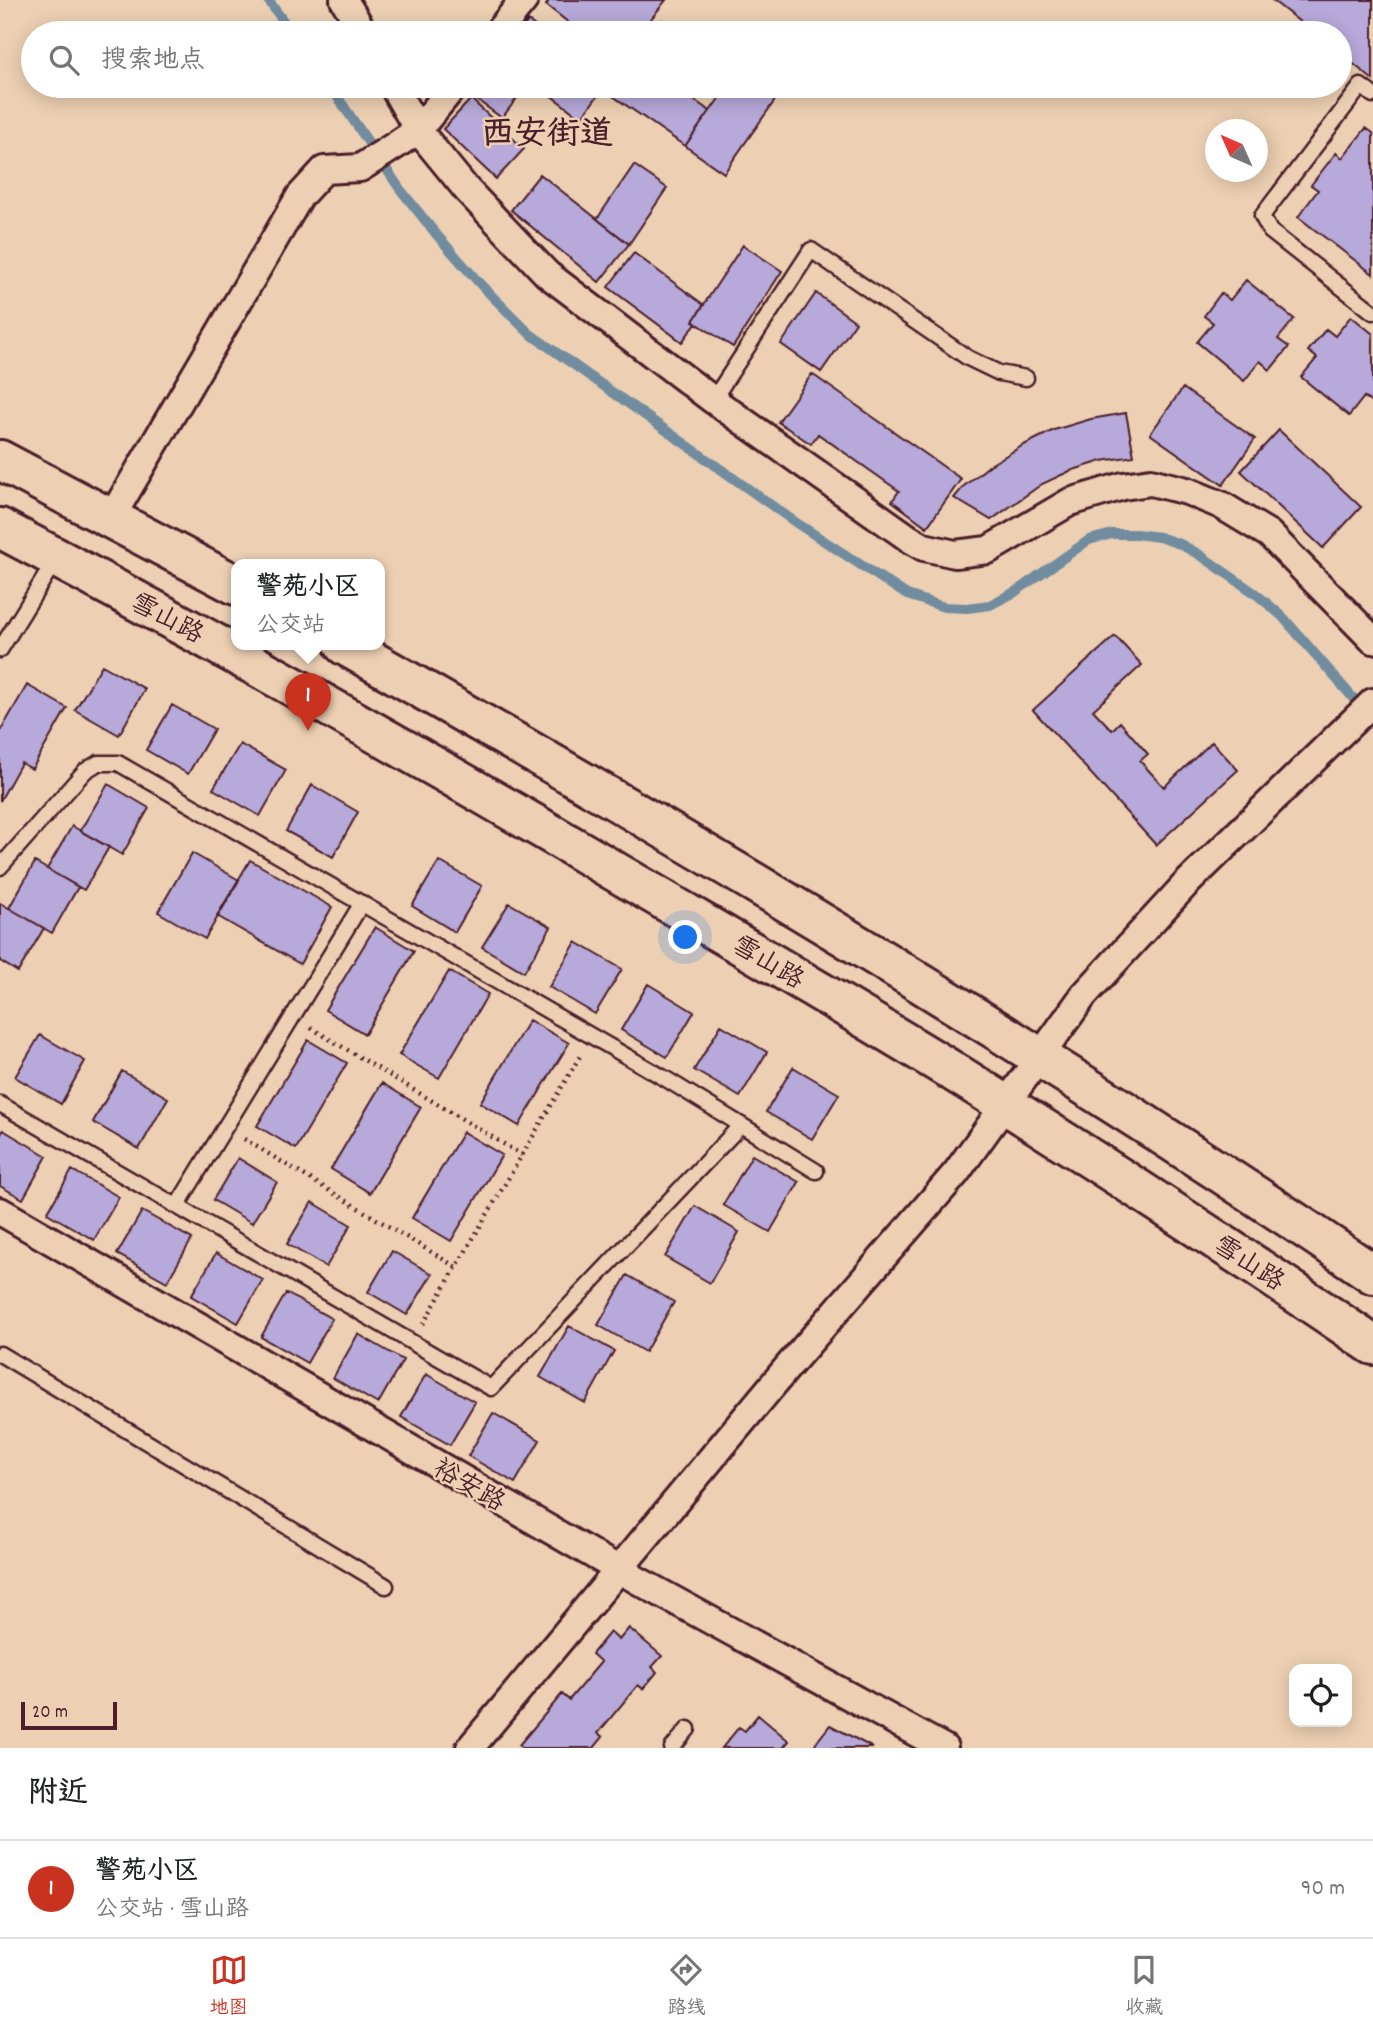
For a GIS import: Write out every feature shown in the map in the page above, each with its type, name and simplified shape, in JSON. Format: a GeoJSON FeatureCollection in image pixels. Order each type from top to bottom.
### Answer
{"type":"FeatureCollection","features":[{"type":"Feature","properties":{"kind":"main road"},"geometry":{"type":"LineString","coordinates":[[0,460],[231,582]]}},
{"type":"Feature","properties":{"kind":"main road","name":"雪山路"},"geometry":{"type":"LineString","coordinates":[[0,528],[212,641],[497,801],[773,963],[1149,1195],[1373,1345]]}},
{"type":"Feature","properties":{"kind":"main road"},"geometry":{"type":"LineString","coordinates":[[353,650],[527,748],[1040,1058],[1373,1274]]}},
{"type":"Feature","properties":{"kind":"street"},"geometry":{"type":"LineString","coordinates":[[344,0],[357,21]]}},
{"type":"Feature","properties":{"kind":"street"},"geometry":{"type":"LineString","coordinates":[[507,21],[524,0]]}},
{"type":"Feature","properties":{"kind":"street"},"geometry":{"type":"LineString","coordinates":[[400,98],[418,130],[467,190],[547,274],[713,400],[910,539],[939,552],[955,554],[988,550],[1070,502],[1123,485],[1150,482],[1187,491],[1221,505],[1269,534],[1373,640]]}},
{"type":"Feature","properties":{"kind":"street"},"geometry":{"type":"LineString","coordinates":[[111,518],[300,196],[324,170],[360,168],[396,145],[418,130],[444,98]]}},
{"type":"Feature","properties":{"kind":"street"},"geometry":{"type":"LineString","coordinates":[[470,1748],[786,1369],[956,1173],[1084,995],[1185,885],[1373,702]]}},
{"type":"Feature","properties":{"kind":"street","name":"裕安路"},"geometry":{"type":"LineString","coordinates":[[0,1211],[618,1570],[944,1748]]}},
{"type":"Feature","properties":{"kind":"lane"},"geometry":{"type":"LineString","coordinates":[[1352,98],[1361,86],[1373,94]]}},
{"type":"Feature","properties":{"kind":"lane"},"geometry":{"type":"LineString","coordinates":[[1352,98],[1262,216],[1270,231],[1372,309]]}},
{"type":"Feature","properties":{"kind":"lane"},"geometry":{"type":"LineString","coordinates":[[713,400],[811,250],[968,358],[999,373],[1026,378]]}},
{"type":"Feature","properties":{"kind":"lane"},"geometry":{"type":"LineString","coordinates":[[0,650],[57,557]]}},
{"type":"Feature","properties":{"kind":"lane"},"geometry":{"type":"LineString","coordinates":[[0,867],[85,771],[98,763],[118,763],[362,902],[816,1171]]}},
{"type":"Feature","properties":{"kind":"lane"},"geometry":{"type":"LineString","coordinates":[[177,1206],[362,902]]}},
{"type":"Feature","properties":{"kind":"lane"},"geometry":{"type":"LineString","coordinates":[[0,1104],[491,1388],[741,1125]]}},
{"type":"Feature","properties":{"kind":"lane"},"geometry":{"type":"LineString","coordinates":[[0,1354],[386,1586]]}},
{"type":"Feature","properties":{"kind":"lane"},"geometry":{"type":"LineString","coordinates":[[673,1748],[688,1729]]}},
{"type":"Feature","properties":{"kind":"path"},"geometry":{"type":"LineString","coordinates":[[292,1016],[522,1155]]}},
{"type":"Feature","properties":{"kind":"path"},"geometry":{"type":"LineString","coordinates":[[412,1343],[591,1036]]}},
{"type":"Feature","properties":{"kind":"path"},"geometry":{"type":"LineString","coordinates":[[225,1128],[456,1267]]}},
{"type":"Feature","properties":{"kind":"building"},"geometry":{"type":"Polygon","coordinates":[[[550,0],[666,0],[649,21],[567,21],[546,5],[550,0]]]}},
{"type":"Feature","properties":{"kind":"building"},"geometry":{"type":"Polygon","coordinates":[[[1272,0],[1373,0],[1373,80],[1352,63],[1352,21],[1299,21],[1272,0]]]}},
{"type":"Feature","properties":{"kind":"building"},"geometry":{"type":"Polygon","coordinates":[[[474,98],[517,98],[502,118],[474,98]]]}},
{"type":"Feature","properties":{"kind":"building"},"geometry":{"type":"Polygon","coordinates":[[[554,98],[596,98],[581,118],[554,98]]]}},
{"type":"Feature","properties":{"kind":"building"},"geometry":{"type":"Polygon","coordinates":[[[616,98],[691,98],[710,111],[685,146],[616,98]]]}},
{"type":"Feature","properties":{"kind":"building"},"geometry":{"type":"Polygon","coordinates":[[[719,98],[777,98],[724,173],[685,146],[719,98]]]}},
{"type":"Feature","properties":{"kind":"building"},"geometry":{"type":"Polygon","coordinates":[[[471,99],[524,149],[496,179],[443,129],[471,99]]]}},
{"type":"Feature","properties":{"kind":"building"},"geometry":{"type":"Polygon","coordinates":[[[1366,128],[1373,133],[1373,274],[1298,217],[1318,190],[1311,185],[1336,153],[1342,158],[1366,128]]]}},
{"type":"Feature","properties":{"kind":"building"},"geometry":{"type":"Polygon","coordinates":[[[634,165],[667,188],[629,244],[597,219],[634,165]]]}},
{"type":"Feature","properties":{"kind":"building"},"geometry":{"type":"Polygon","coordinates":[[[540,174],[629,244],[599,282],[511,210],[540,174]]]}},
{"type":"Feature","properties":{"kind":"building"},"geometry":{"type":"Polygon","coordinates":[[[743,245],[782,271],[733,347],[693,321],[743,245]]]}},
{"type":"Feature","properties":{"kind":"building"},"geometry":{"type":"Polygon","coordinates":[[[634,253],[704,305],[693,321],[696,323],[682,342],[608,287],[634,253]]]}},
{"type":"Feature","properties":{"kind":"building"},"geometry":{"type":"Polygon","coordinates":[[[1246,280],[1294,319],[1278,339],[1289,347],[1270,370],[1260,361],[1244,381],[1197,342],[1213,323],[1204,316],[1221,293],[1230,300],[1246,280]]]}},
{"type":"Feature","properties":{"kind":"building"},"geometry":{"type":"Polygon","coordinates":[[[816,293],[856,322],[821,372],[781,344],[816,293]]]}},
{"type":"Feature","properties":{"kind":"building"},"geometry":{"type":"Polygon","coordinates":[[[1351,316],[1373,334],[1373,404],[1364,397],[1349,416],[1301,377],[1317,358],[1308,351],[1326,329],[1335,336],[1351,316]]]}},
{"type":"Feature","properties":{"kind":"building"},"geometry":{"type":"Polygon","coordinates":[[[812,374],[961,479],[927,527],[892,501],[899,491],[818,434],[811,444],[778,422],[812,374]]]}},
{"type":"Feature","properties":{"kind":"building"},"geometry":{"type":"Polygon","coordinates":[[[1183,388],[1255,439],[1223,485],[1150,434],[1183,388]]]}},
{"type":"Feature","properties":{"kind":"building"},"geometry":{"type":"Polygon","coordinates":[[[1126,413],[1134,456],[1102,461],[1070,471],[1042,484],[991,520],[954,498],[990,465],[1054,430],[1091,419],[1126,413]]]}},
{"type":"Feature","properties":{"kind":"building"},"geometry":{"type":"Polygon","coordinates":[[[1279,430],[1361,507],[1323,548],[1241,471],[1279,430]]]}},
{"type":"Feature","properties":{"kind":"building"},"geometry":{"type":"Polygon","coordinates":[[[1115,636],[1142,665],[1093,710],[1112,730],[1120,722],[1148,754],[1140,761],[1164,787],[1212,742],[1238,770],[1156,845],[1033,710],[1115,636]]]}},
{"type":"Feature","properties":{"kind":"building"},"geometry":{"type":"Polygon","coordinates":[[[102,665],[145,689],[119,735],[75,710],[102,665]]]}},
{"type":"Feature","properties":{"kind":"building"},"geometry":{"type":"Polygon","coordinates":[[[27,685],[67,708],[32,769],[21,763],[0,801],[0,732],[27,685]]]}},
{"type":"Feature","properties":{"kind":"building"},"geometry":{"type":"Polygon","coordinates":[[[172,705],[214,729],[188,774],[146,750],[172,705]]]}},
{"type":"Feature","properties":{"kind":"building"},"geometry":{"type":"Polygon","coordinates":[[[240,744],[286,770],[260,816],[213,789],[240,744]]]}},
{"type":"Feature","properties":{"kind":"building"},"geometry":{"type":"Polygon","coordinates":[[[108,784],[149,808],[122,855],[80,831],[108,784]]]}},
{"type":"Feature","properties":{"kind":"building"},"geometry":{"type":"Polygon","coordinates":[[[312,785],[358,812],[333,857],[286,831],[312,785]]]}},
{"type":"Feature","properties":{"kind":"building"},"geometry":{"type":"Polygon","coordinates":[[[72,826],[109,847],[84,890],[47,869],[72,826]]]}},
{"type":"Feature","properties":{"kind":"building"},"geometry":{"type":"Polygon","coordinates":[[[192,853],[239,880],[205,939],[158,912],[192,853]]]}},
{"type":"Feature","properties":{"kind":"building"},"geometry":{"type":"Polygon","coordinates":[[[250,860],[332,907],[300,964],[217,916],[250,860]]]}},
{"type":"Feature","properties":{"kind":"building"},"geometry":{"type":"Polygon","coordinates":[[[439,861],[482,886],[455,932],[412,906],[439,861]]]}},
{"type":"Feature","properties":{"kind":"building"},"geometry":{"type":"Polygon","coordinates":[[[35,862],[78,887],[52,933],[9,908],[35,862]]]}},
{"type":"Feature","properties":{"kind":"building"},"geometry":{"type":"Polygon","coordinates":[[[0,903],[44,928],[18,972],[0,961],[0,903]]]}},
{"type":"Feature","properties":{"kind":"building"},"geometry":{"type":"Polygon","coordinates":[[[509,903],[551,927],[524,972],[482,947],[509,903]]]}},
{"type":"Feature","properties":{"kind":"building"},"geometry":{"type":"Polygon","coordinates":[[[375,927],[414,951],[365,1034],[325,1010],[375,927]]]}},
{"type":"Feature","properties":{"kind":"building"},"geometry":{"type":"Polygon","coordinates":[[[576,942],[622,969],[595,1014],[549,987],[576,942]]]}},
{"type":"Feature","properties":{"kind":"building"},"geometry":{"type":"Polygon","coordinates":[[[449,971],[488,994],[439,1078],[399,1055],[449,971]]]}},
{"type":"Feature","properties":{"kind":"building"},"geometry":{"type":"Polygon","coordinates":[[[648,984],[694,1012],[667,1057],[621,1030],[648,984]]]}},
{"type":"Feature","properties":{"kind":"building"},"geometry":{"type":"Polygon","coordinates":[[[529,1020],[569,1043],[519,1126],[480,1103],[529,1020]]]}},
{"type":"Feature","properties":{"kind":"building"},"geometry":{"type":"Polygon","coordinates":[[[721,1025],[767,1052],[740,1097],[694,1070],[721,1025]]]}},
{"type":"Feature","properties":{"kind":"building"},"geometry":{"type":"Polygon","coordinates":[[[40,1035],[85,1061],[61,1104],[15,1077],[40,1035]]]}},
{"type":"Feature","properties":{"kind":"building"},"geometry":{"type":"Polygon","coordinates":[[[308,1040],[347,1063],[296,1149],[257,1126],[308,1040]]]}},
{"type":"Feature","properties":{"kind":"building"},"geometry":{"type":"Polygon","coordinates":[[[793,1067],[839,1094],[812,1139],[766,1112],[793,1067]]]}},
{"type":"Feature","properties":{"kind":"building"},"geometry":{"type":"Polygon","coordinates":[[[122,1071],[168,1098],[139,1149],[93,1122],[122,1071]]]}},
{"type":"Feature","properties":{"kind":"building"},"geometry":{"type":"Polygon","coordinates":[[[382,1083],[421,1107],[370,1193],[331,1169],[382,1083]]]}},
{"type":"Feature","properties":{"kind":"building"},"geometry":{"type":"Polygon","coordinates":[[[3,1130],[47,1156],[23,1199],[0,1186],[0,1136],[3,1130]]]}},
{"type":"Feature","properties":{"kind":"building"},"geometry":{"type":"Polygon","coordinates":[[[463,1132],[502,1155],[451,1241],[412,1218],[463,1132]]]}},
{"type":"Feature","properties":{"kind":"building"},"geometry":{"type":"Polygon","coordinates":[[[752,1155],[799,1182],[770,1232],[723,1205],[752,1155]]]}},
{"type":"Feature","properties":{"kind":"building"},"geometry":{"type":"Polygon","coordinates":[[[238,1158],[277,1182],[252,1223],[213,1200],[238,1158]]]}},
{"type":"Feature","properties":{"kind":"building"},"geometry":{"type":"Polygon","coordinates":[[[72,1170],[119,1197],[94,1240],[47,1213],[72,1170]]]}},
{"type":"Feature","properties":{"kind":"building"},"geometry":{"type":"Polygon","coordinates":[[[312,1202],[351,1225],[326,1267],[287,1244],[312,1202]]]}},
{"type":"Feature","properties":{"kind":"building"},"geometry":{"type":"Polygon","coordinates":[[[695,1206],[739,1232],[710,1283],[665,1257],[695,1206]]]}},
{"type":"Feature","properties":{"kind":"building"},"geometry":{"type":"Polygon","coordinates":[[[142,1211],[192,1239],[167,1282],[117,1254],[142,1211]]]}},
{"type":"Feature","properties":{"kind":"building"},"geometry":{"type":"Polygon","coordinates":[[[392,1251],[432,1274],[407,1315],[368,1292],[392,1251]]]}},
{"type":"Feature","properties":{"kind":"building"},"geometry":{"type":"Polygon","coordinates":[[[216,1253],[263,1280],[238,1323],[191,1296],[216,1253]]]}},
{"type":"Feature","properties":{"kind":"building"},"geometry":{"type":"Polygon","coordinates":[[[627,1275],[674,1302],[645,1352],[598,1325],[627,1275]]]}},
{"type":"Feature","properties":{"kind":"building"},"geometry":{"type":"Polygon","coordinates":[[[286,1293],[332,1319],[307,1363],[261,1337],[286,1293]]]}},
{"type":"Feature","properties":{"kind":"building"},"geometry":{"type":"Polygon","coordinates":[[[569,1326],[614,1351],[585,1403],[540,1377],[569,1326]]]}},
{"type":"Feature","properties":{"kind":"building"},"geometry":{"type":"Polygon","coordinates":[[[358,1334],[403,1360],[378,1404],[333,1378],[358,1334]]]}},
{"type":"Feature","properties":{"kind":"building"},"geometry":{"type":"Polygon","coordinates":[[[426,1374],[475,1402],[450,1445],[401,1417],[426,1374]]]}},
{"type":"Feature","properties":{"kind":"building"},"geometry":{"type":"Polygon","coordinates":[[[493,1413],[540,1440],[515,1483],[468,1456],[493,1413]]]}},
{"type":"Feature","properties":{"kind":"building"},"geometry":{"type":"Polygon","coordinates":[[[629,1628],[662,1656],[652,1667],[657,1672],[643,1689],[638,1685],[598,1733],[603,1737],[594,1748],[522,1748],[519,1745],[562,1694],[569,1700],[601,1662],[592,1654],[610,1632],[619,1640],[629,1628]]]}},
{"type":"Feature","properties":{"kind":"building"},"geometry":{"type":"Polygon","coordinates":[[[758,1715],[789,1741],[783,1748],[722,1748],[739,1727],[745,1731],[758,1715]]]}},
{"type":"Feature","properties":{"kind":"building"},"geometry":{"type":"Polygon","coordinates":[[[830,1725],[873,1748],[812,1748],[830,1725]]]}},
{"type":"Feature","properties":{"kind":"waterway"},"geometry":{"type":"LineString","coordinates":[[268,0],[283,21]]}},
{"type":"Feature","properties":{"kind":"waterway"},"geometry":{"type":"LineString","coordinates":[[338,98],[400,189],[436,234],[481,285],[529,333],[795,522],[907,595],[944,607],[990,605],[1015,592],[1089,540],[1112,534],[1159,537],[1200,555],[1256,594],[1282,616],[1373,721]]}},
{"type":"Feature","properties":{"kind":"place","name":"警苑小区"},"geometry":{"type":"Point","coordinates":[308,731]}},
{"type":"Feature","properties":{"kind":"district","name":"西安街道"},"geometry":{"type":"Point","coordinates":[547,131]}}]}
